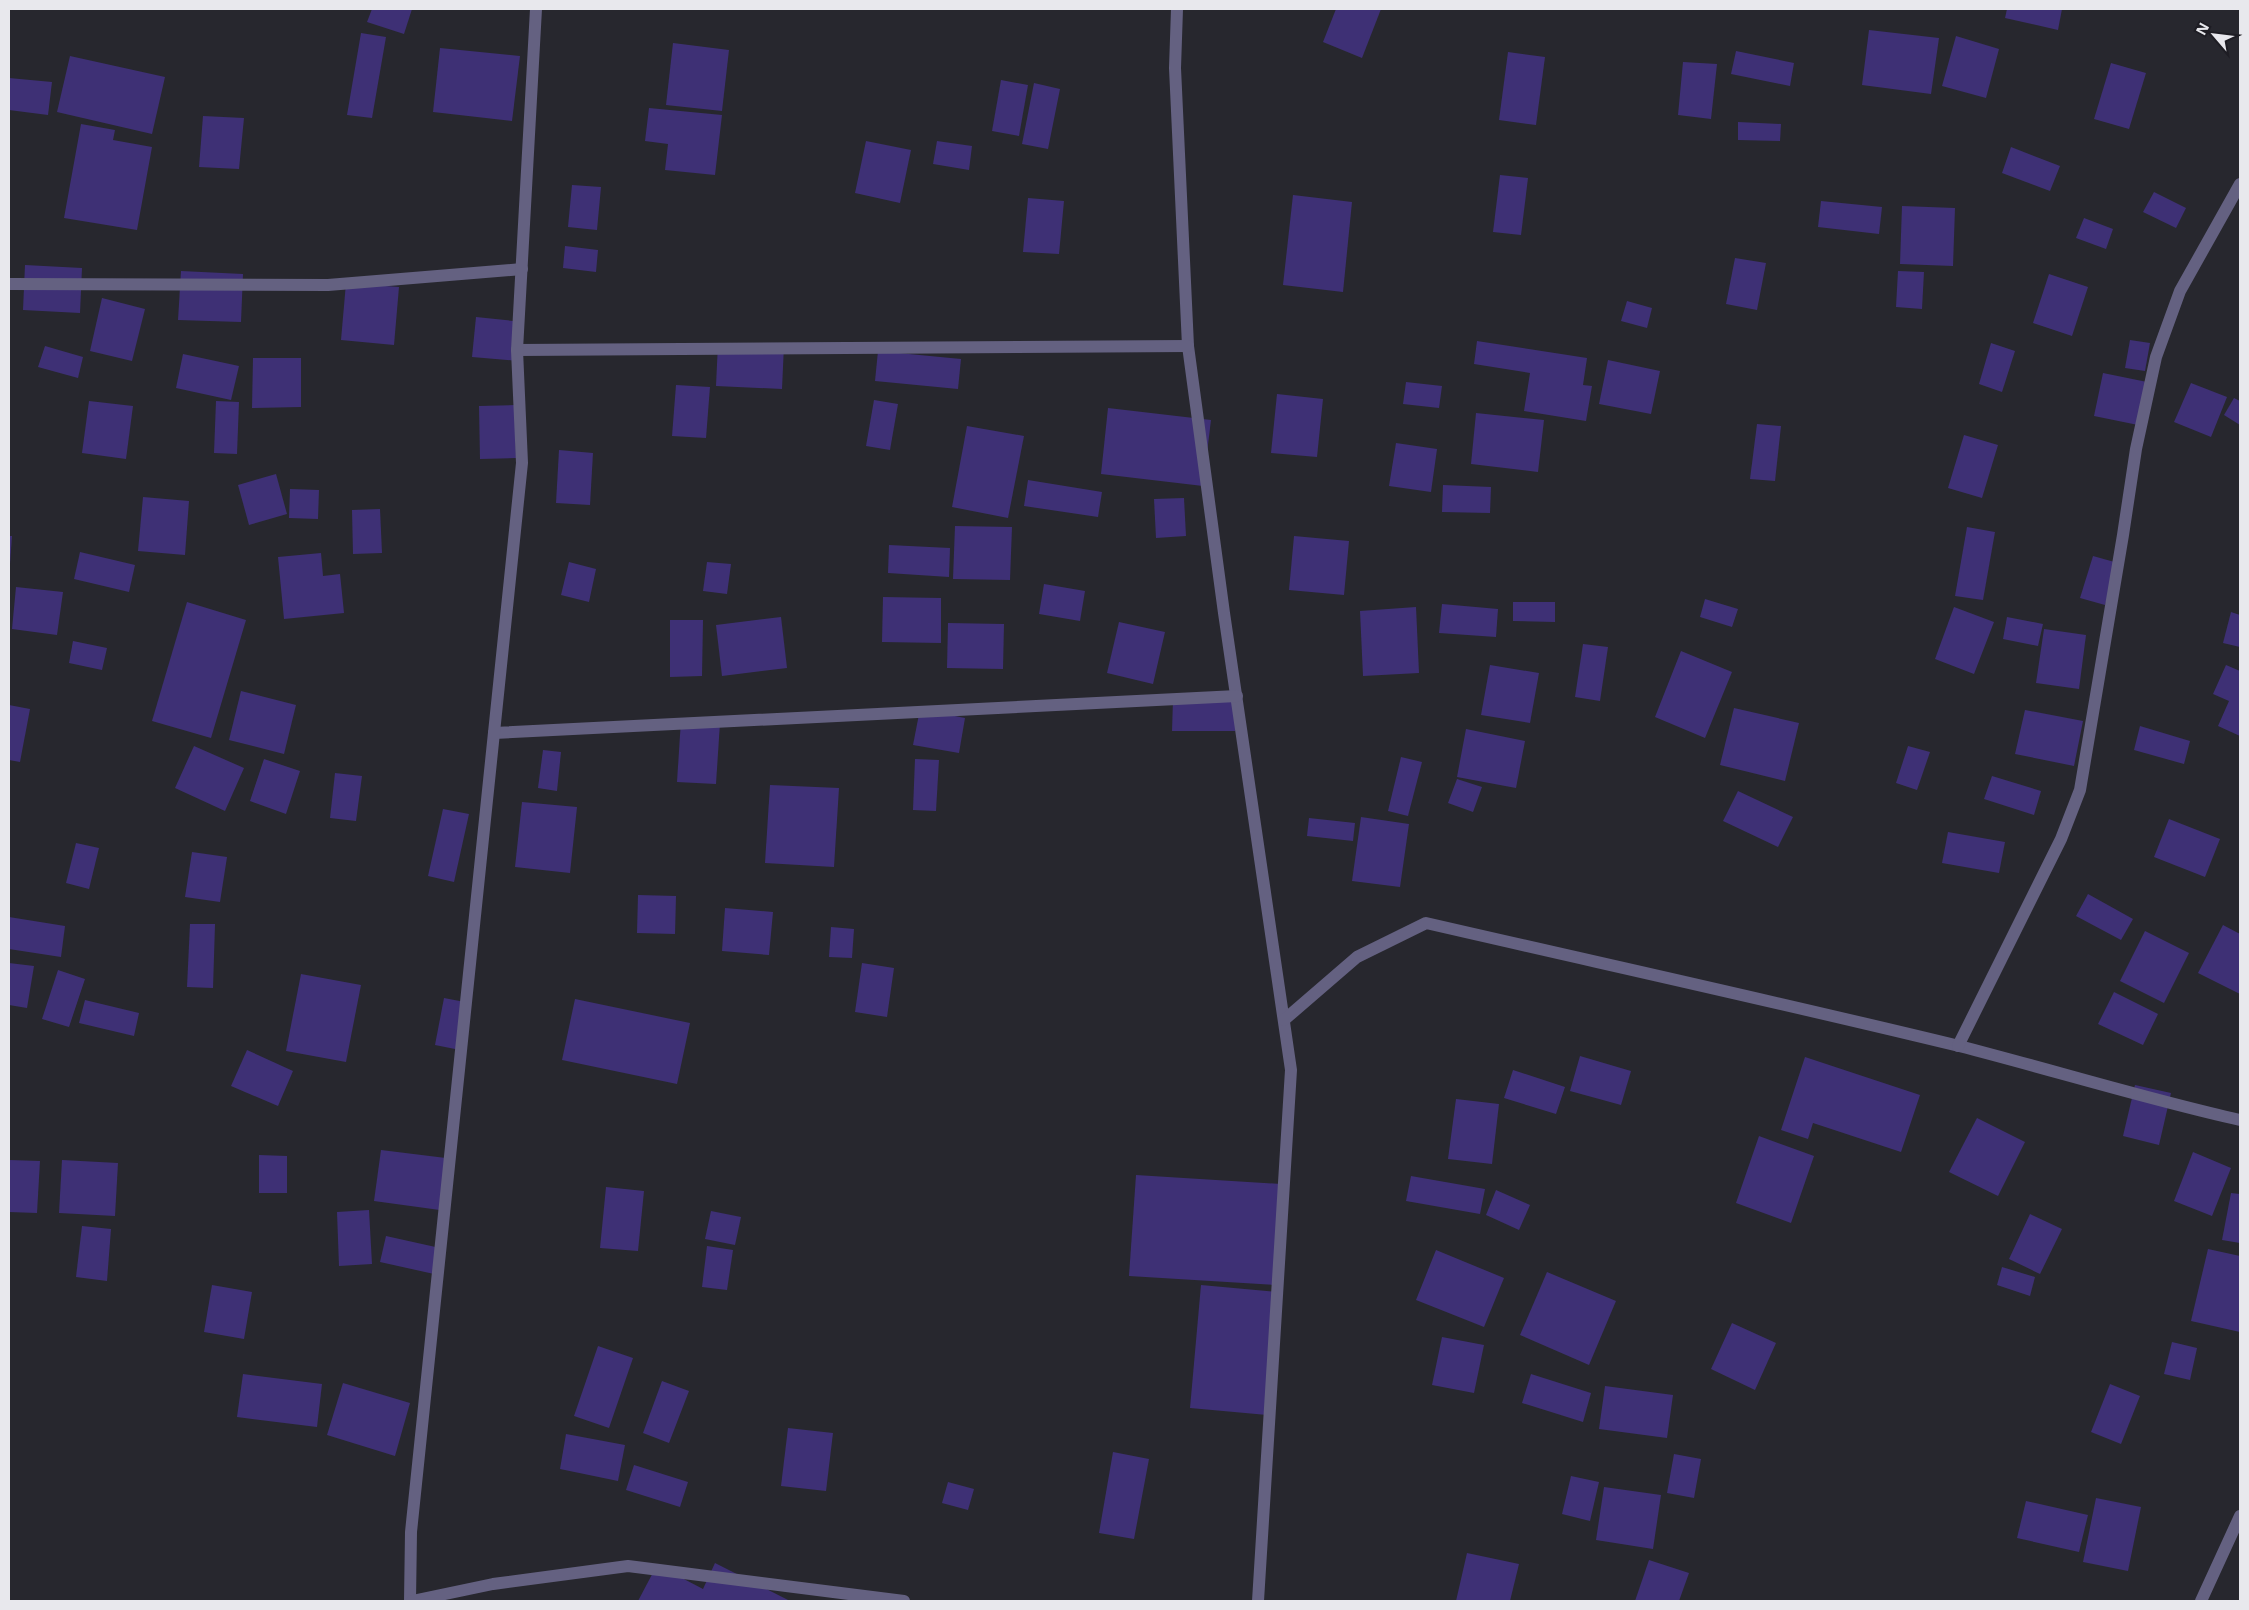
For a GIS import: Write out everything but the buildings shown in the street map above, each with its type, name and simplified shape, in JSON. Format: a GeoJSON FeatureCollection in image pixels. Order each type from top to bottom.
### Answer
{"type":"FeatureCollection","features":[{"type":"Feature","properties":{"kind":"street"},"geometry":{"type":"LineString","coordinates":[[536,9],[517,350],[522,463],[411,1532],[411,1601],[493,1584],[628,1566],[904,1601]]}},
{"type":"Feature","properties":{"kind":"street"},"geometry":{"type":"LineString","coordinates":[[1177,9],[1175,68],[1188,346],[1291,1070],[1258,1601]]}},
{"type":"Feature","properties":{"kind":"street"},"geometry":{"type":"LineString","coordinates":[[1958,1046],[2061,839],[2080,790],[2136,449],[2156,357],[2180,291],[2240,184]]}},
{"type":"Feature","properties":{"kind":"street"},"geometry":{"type":"LineString","coordinates":[[9,284],[328,285],[522,269]]}},
{"type":"Feature","properties":{"kind":"street"},"geometry":{"type":"LineString","coordinates":[[517,350],[1188,346]]}},
{"type":"Feature","properties":{"kind":"street"},"geometry":{"type":"LineString","coordinates":[[494,733],[1237,696]]}},
{"type":"Feature","properties":{"kind":"street"},"geometry":{"type":"LineString","coordinates":[[1284,1020],[1356,957],[1426,923],[1958,1046],[2102,1083],[2167,1104],[2240,1120]]}},
{"type":"Feature","properties":{"kind":"street"},"geometry":{"type":"LineString","coordinates":[[2201,1601],[2240,1516]]}}]}
